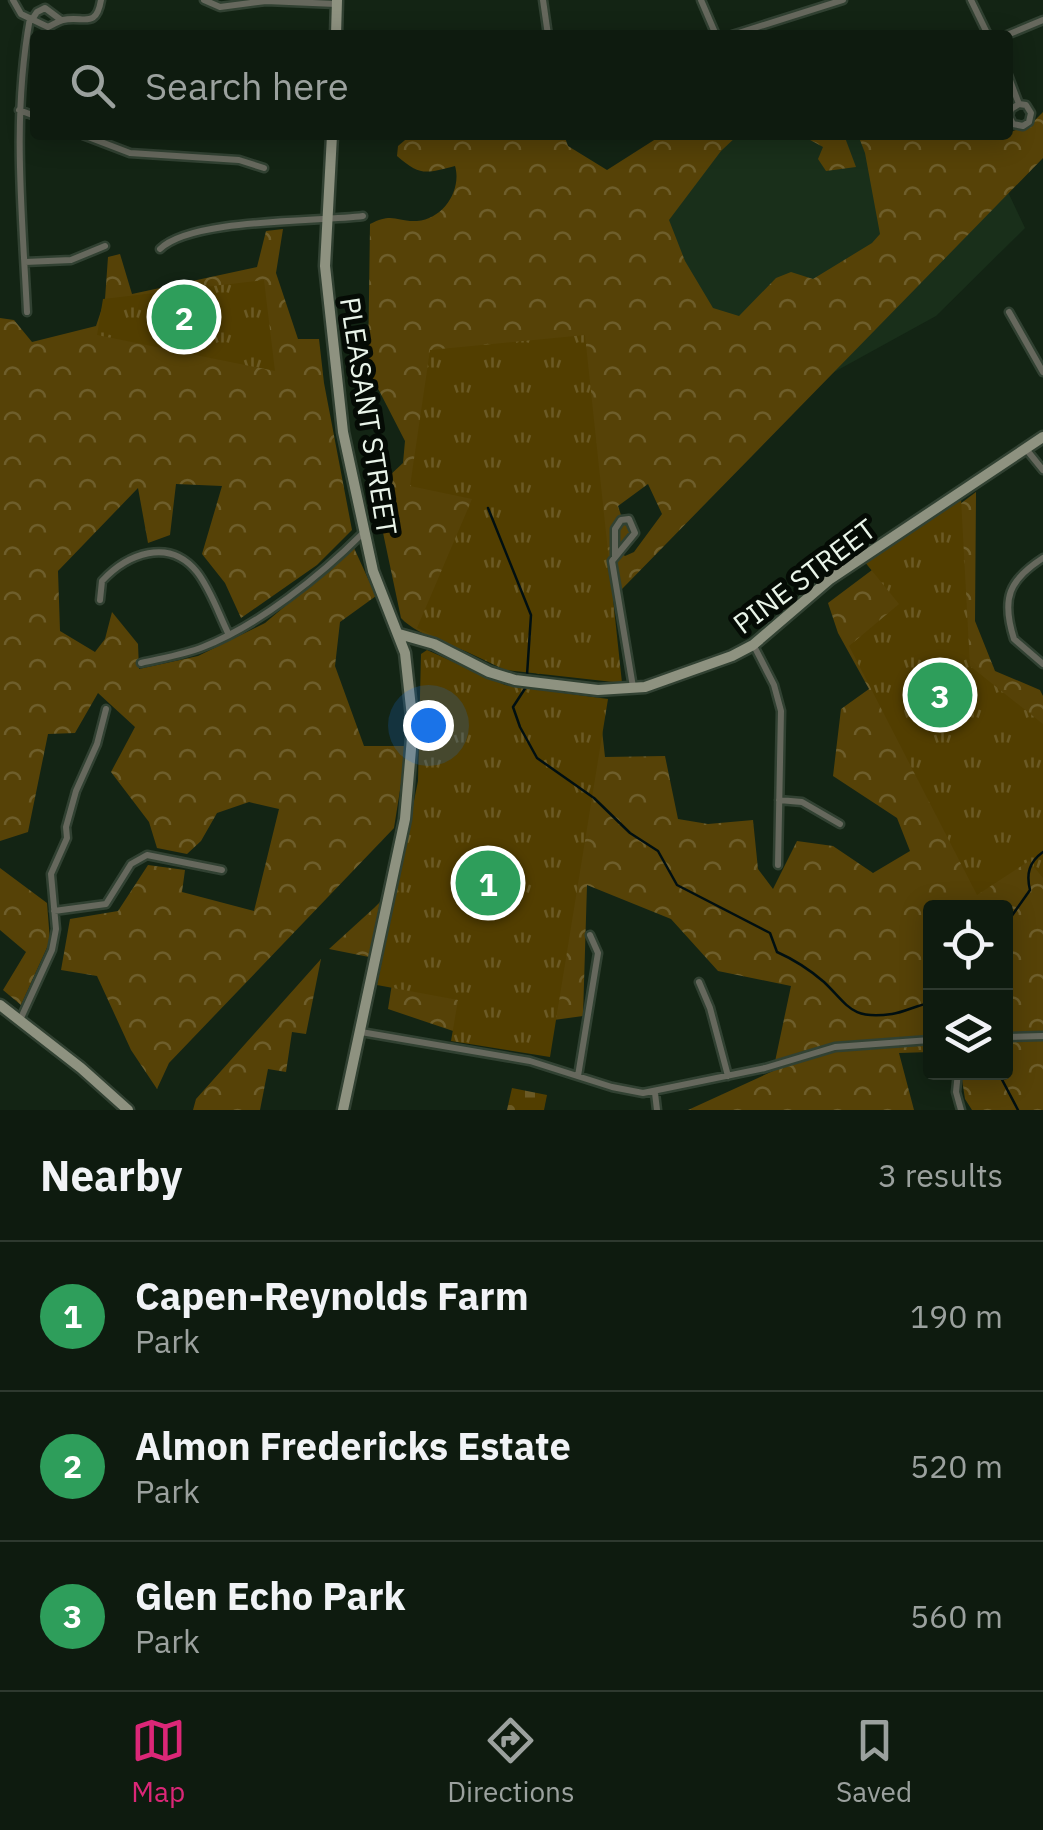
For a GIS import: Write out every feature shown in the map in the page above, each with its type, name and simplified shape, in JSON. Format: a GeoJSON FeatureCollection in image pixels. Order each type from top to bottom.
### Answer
{"type":"FeatureCollection","features":[{"type":"Feature","properties":{"kind":"main road"},"geometry":{"type":"LineString","coordinates":[[336,30],[337,2]]}},
{"type":"Feature","properties":{"kind":"main road","name":"PLEASANT STREET"},"geometry":{"type":"LineString","coordinates":[[332,140],[325,266],[343,432],[372,571],[407,663],[413,726],[409,796],[342,1110]]}},
{"type":"Feature","properties":{"kind":"main road","name":"PINE STREET"},"geometry":{"type":"LineString","coordinates":[[399,634],[503,677],[598,690],[633,690],[732,656],[753,644],[830,579],[1043,437]]}},
{"type":"Feature","properties":{"kind":"main road"},"geometry":{"type":"LineString","coordinates":[[407,663],[414,651],[428,643]]}},
{"type":"Feature","properties":{"kind":"main road"},"geometry":{"type":"LineString","coordinates":[[0,1005],[128,1110]]}},
{"type":"Feature","properties":{"kind":"street"},"geometry":{"type":"LineString","coordinates":[[13,0],[18,12],[48,26],[61,20],[91,19],[101,0]]}},
{"type":"Feature","properties":{"kind":"street"},"geometry":{"type":"LineString","coordinates":[[204,0],[220,7],[266,2],[337,2]]}},
{"type":"Feature","properties":{"kind":"street"},"geometry":{"type":"LineString","coordinates":[[543,0],[547,30]]}},
{"type":"Feature","properties":{"kind":"street"},"geometry":{"type":"LineString","coordinates":[[701,0],[714,30]]}},
{"type":"Feature","properties":{"kind":"street"},"geometry":{"type":"LineString","coordinates":[[748,30],[843,0]]}},
{"type":"Feature","properties":{"kind":"street"},"geometry":{"type":"LineString","coordinates":[[971,0],[986,30]]}},
{"type":"Feature","properties":{"kind":"street"},"geometry":{"type":"LineString","coordinates":[[27,312],[20,79],[36,12],[46,8],[61,20]]}},
{"type":"Feature","properties":{"kind":"street"},"geometry":{"type":"LineString","coordinates":[[1013,32],[1043,20]]}},
{"type":"Feature","properties":{"kind":"street"},"geometry":{"type":"LineString","coordinates":[[1013,89],[1019,104]]}},
{"type":"Feature","properties":{"kind":"street"},"geometry":{"type":"LineString","coordinates":[[20,110],[30,114]]}},
{"type":"Feature","properties":{"kind":"street"},"geometry":{"type":"LineString","coordinates":[[95,140],[130,153],[238,160],[264,168]]}},
{"type":"Feature","properties":{"kind":"street"},"geometry":{"type":"LineString","coordinates":[[160,248],[177,235],[293,218],[363,216]]}},
{"type":"Feature","properties":{"kind":"street"},"geometry":{"type":"LineString","coordinates":[[25,262],[71,260],[104,246]]}},
{"type":"Feature","properties":{"kind":"street"},"geometry":{"type":"LineString","coordinates":[[1009,312],[1043,372]]}},
{"type":"Feature","properties":{"kind":"street"},"geometry":{"type":"LineString","coordinates":[[1026,448],[1043,470]]}},
{"type":"Feature","properties":{"kind":"street"},"geometry":{"type":"LineString","coordinates":[[615,558],[615,529],[621,520],[629,519],[635,534],[615,558],[612,561],[633,690]]}},
{"type":"Feature","properties":{"kind":"street"},"geometry":{"type":"LineString","coordinates":[[142,663],[199,649],[229,635],[321,572],[363,534]]}},
{"type":"Feature","properties":{"kind":"street"},"geometry":{"type":"LineString","coordinates":[[100,600],[102,582],[118,565],[146,553],[172,554],[198,573],[229,635]]}},
{"type":"Feature","properties":{"kind":"street"},"geometry":{"type":"LineString","coordinates":[[1043,558],[1016,577],[1009,597],[1014,638],[1043,664]]}},
{"type":"Feature","properties":{"kind":"street"},"geometry":{"type":"LineString","coordinates":[[753,644],[778,696],[778,866]]}},
{"type":"Feature","properties":{"kind":"street"},"geometry":{"type":"LineString","coordinates":[[20,1020],[52,950],[56,929],[51,874],[67,838],[70,809],[106,709]]}},
{"type":"Feature","properties":{"kind":"street"},"geometry":{"type":"LineString","coordinates":[[780,800],[802,802],[840,824]]}},
{"type":"Feature","properties":{"kind":"street"},"geometry":{"type":"LineString","coordinates":[[54,911],[106,904],[131,864],[148,855],[222,870]]}},
{"type":"Feature","properties":{"kind":"street"},"geometry":{"type":"LineString","coordinates":[[578,1076],[598,952],[590,936]]}},
{"type":"Feature","properties":{"kind":"street"},"geometry":{"type":"LineString","coordinates":[[699,982],[728,1076]]}},
{"type":"Feature","properties":{"kind":"street"},"geometry":{"type":"LineString","coordinates":[[360,1032],[530,1061],[620,1090],[655,1092],[834,1047],[923,1041]]}},
{"type":"Feature","properties":{"kind":"street"},"geometry":{"type":"LineString","coordinates":[[1013,1037],[1043,1036]]}},
{"type":"Feature","properties":{"kind":"street"},"geometry":{"type":"LineString","coordinates":[[957,1080],[961,1110]]}},
{"type":"Feature","properties":{"kind":"street"},"geometry":{"type":"LineString","coordinates":[[655,1092],[657,1110]]}},
{"type":"Feature","properties":{"kind":"shaded area"},"geometry":{"type":"Polygon","coordinates":[[[680,140],[983,140],[1025,228],[936,316],[602,500],[680,140]]]}},
{"type":"Feature","properties":{"kind":"green space"},"geometry":{"type":"Polygon","coordinates":[[[1043,112],[1043,158],[539,674],[445,643],[401,618],[374,490],[403,463],[405,441],[368,369],[370,224],[390,218],[427,219],[443,209],[456,184],[455,166],[424,172],[397,156],[398,146],[405,140],[566,140],[568,146],[607,170],[654,140],[733,140],[669,220],[685,261],[713,308],[739,316],[776,278],[791,272],[813,279],[872,243],[880,234],[860,140],[1013,140],[1013,131],[1030,125],[1043,112]],[[648,484],[618,506],[624,524],[633,530],[621,553],[625,556],[634,552],[662,514],[648,484]]]}},
{"type":"Feature","properties":{"kind":"green space"},"geometry":{"type":"Polygon","coordinates":[[[810,140],[846,140],[856,167],[826,171],[818,159],[823,147],[810,140]]]}},
{"type":"Feature","properties":{"kind":"green space"},"geometry":{"type":"Polygon","coordinates":[[[283,229],[276,273],[298,339],[319,339],[352,530],[317,565],[241,618],[225,583],[202,554],[222,486],[176,484],[170,535],[148,543],[138,488],[58,571],[60,631],[95,652],[105,639],[112,612],[138,644],[139,669],[198,656],[265,623],[354,548],[376,596],[340,622],[335,666],[364,746],[407,746],[394,828],[169,1063],[157,1089],[131,1050],[97,976],[61,970],[70,919],[118,911],[148,865],[185,870],[182,892],[254,911],[279,809],[249,802],[217,813],[201,841],[187,854],[157,848],[149,822],[111,772],[135,727],[98,693],[75,733],[48,734],[28,832],[0,841],[0,318],[14,320],[32,342],[96,326],[105,299],[108,257],[120,254],[132,294],[257,267],[266,231],[283,229]]]}},
{"type":"Feature","properties":{"kind":"green space"},"geometry":{"type":"Polygon","coordinates":[[[264,280],[275,371],[97,335],[103,299],[264,280]]]}},
{"type":"Feature","properties":{"kind":"green space"},"geometry":{"type":"Polygon","coordinates":[[[585,335],[622,683],[505,670],[417,628],[472,499],[410,486],[430,350],[585,335]]]}},
{"type":"Feature","properties":{"kind":"green space"},"geometry":{"type":"Polygon","coordinates":[[[976,492],[975,621],[995,671],[1040,690],[1043,696],[1043,1110],[972,1110],[965,1099],[962,1080],[1013,1080],[1013,900],[923,900],[923,1052],[899,1053],[914,1110],[688,1110],[773,1071],[791,986],[718,971],[671,919],[587,885],[583,1016],[459,1033],[388,1009],[407,889],[600,712],[605,757],[665,756],[678,819],[708,824],[753,820],[758,869],[773,889],[797,841],[833,846],[873,873],[910,851],[897,818],[833,776],[841,709],[869,689],[838,633],[828,603],[976,492]]]}},
{"type":"Feature","properties":{"kind":"green space"},"geometry":{"type":"Polygon","coordinates":[[[961,498],[970,666],[1043,724],[1043,878],[1029,861],[977,895],[849,646],[899,604],[864,561],[961,498]]]}},
{"type":"Feature","properties":{"kind":"green space"},"geometry":{"type":"Polygon","coordinates":[[[427,650],[505,685],[608,699],[550,1057],[451,1041],[458,1000],[377,985],[418,781],[421,654],[427,650]]]}},
{"type":"Feature","properties":{"kind":"green space"},"geometry":{"type":"Polygon","coordinates":[[[0,868],[47,903],[50,941],[21,1005],[3,990],[26,952],[0,930],[0,868]]]}},
{"type":"Feature","properties":{"kind":"green space"},"geometry":{"type":"Polygon","coordinates":[[[380,902],[369,957],[329,949],[374,908],[380,902]]]}},
{"type":"Feature","properties":{"kind":"green space"},"geometry":{"type":"Polygon","coordinates":[[[321,959],[306,1034],[292,1032],[286,1072],[268,1069],[260,1110],[193,1110],[196,1099],[321,959]]]}},
{"type":"Feature","properties":{"kind":"green space"},"geometry":{"type":"Polygon","coordinates":[[[512,1088],[547,1095],[544,1110],[507,1110],[512,1088]]]}},
{"type":"Feature","properties":{"kind":"waterway"},"geometry":{"type":"LineString","coordinates":[[488,508],[531,615],[527,675]]}},
{"type":"Feature","properties":{"kind":"waterway"},"geometry":{"type":"LineString","coordinates":[[526,687],[513,707],[537,758],[594,798],[630,833],[658,851],[677,885],[770,933],[777,952],[813,973],[859,1013],[892,1014],[923,1005]]}},
{"type":"Feature","properties":{"kind":"waterway"},"geometry":{"type":"LineString","coordinates":[[1013,914],[1030,890],[1030,869],[1043,852]]}},
{"type":"Feature","properties":{"kind":"waterway"},"geometry":{"type":"LineString","coordinates":[[1002,1080],[1018,1110]]}},
{"type":"Feature","properties":{"kind":"place","name":"Almon Fredericks Estate"},"geometry":{"type":"Point","coordinates":[184,317]}},
{"type":"Feature","properties":{"kind":"place","name":"Glen Echo Park"},"geometry":{"type":"Point","coordinates":[940,695]}},
{"type":"Feature","properties":{"kind":"place","name":"Capen-Reynolds Farm"},"geometry":{"type":"Point","coordinates":[488,883]}}]}
